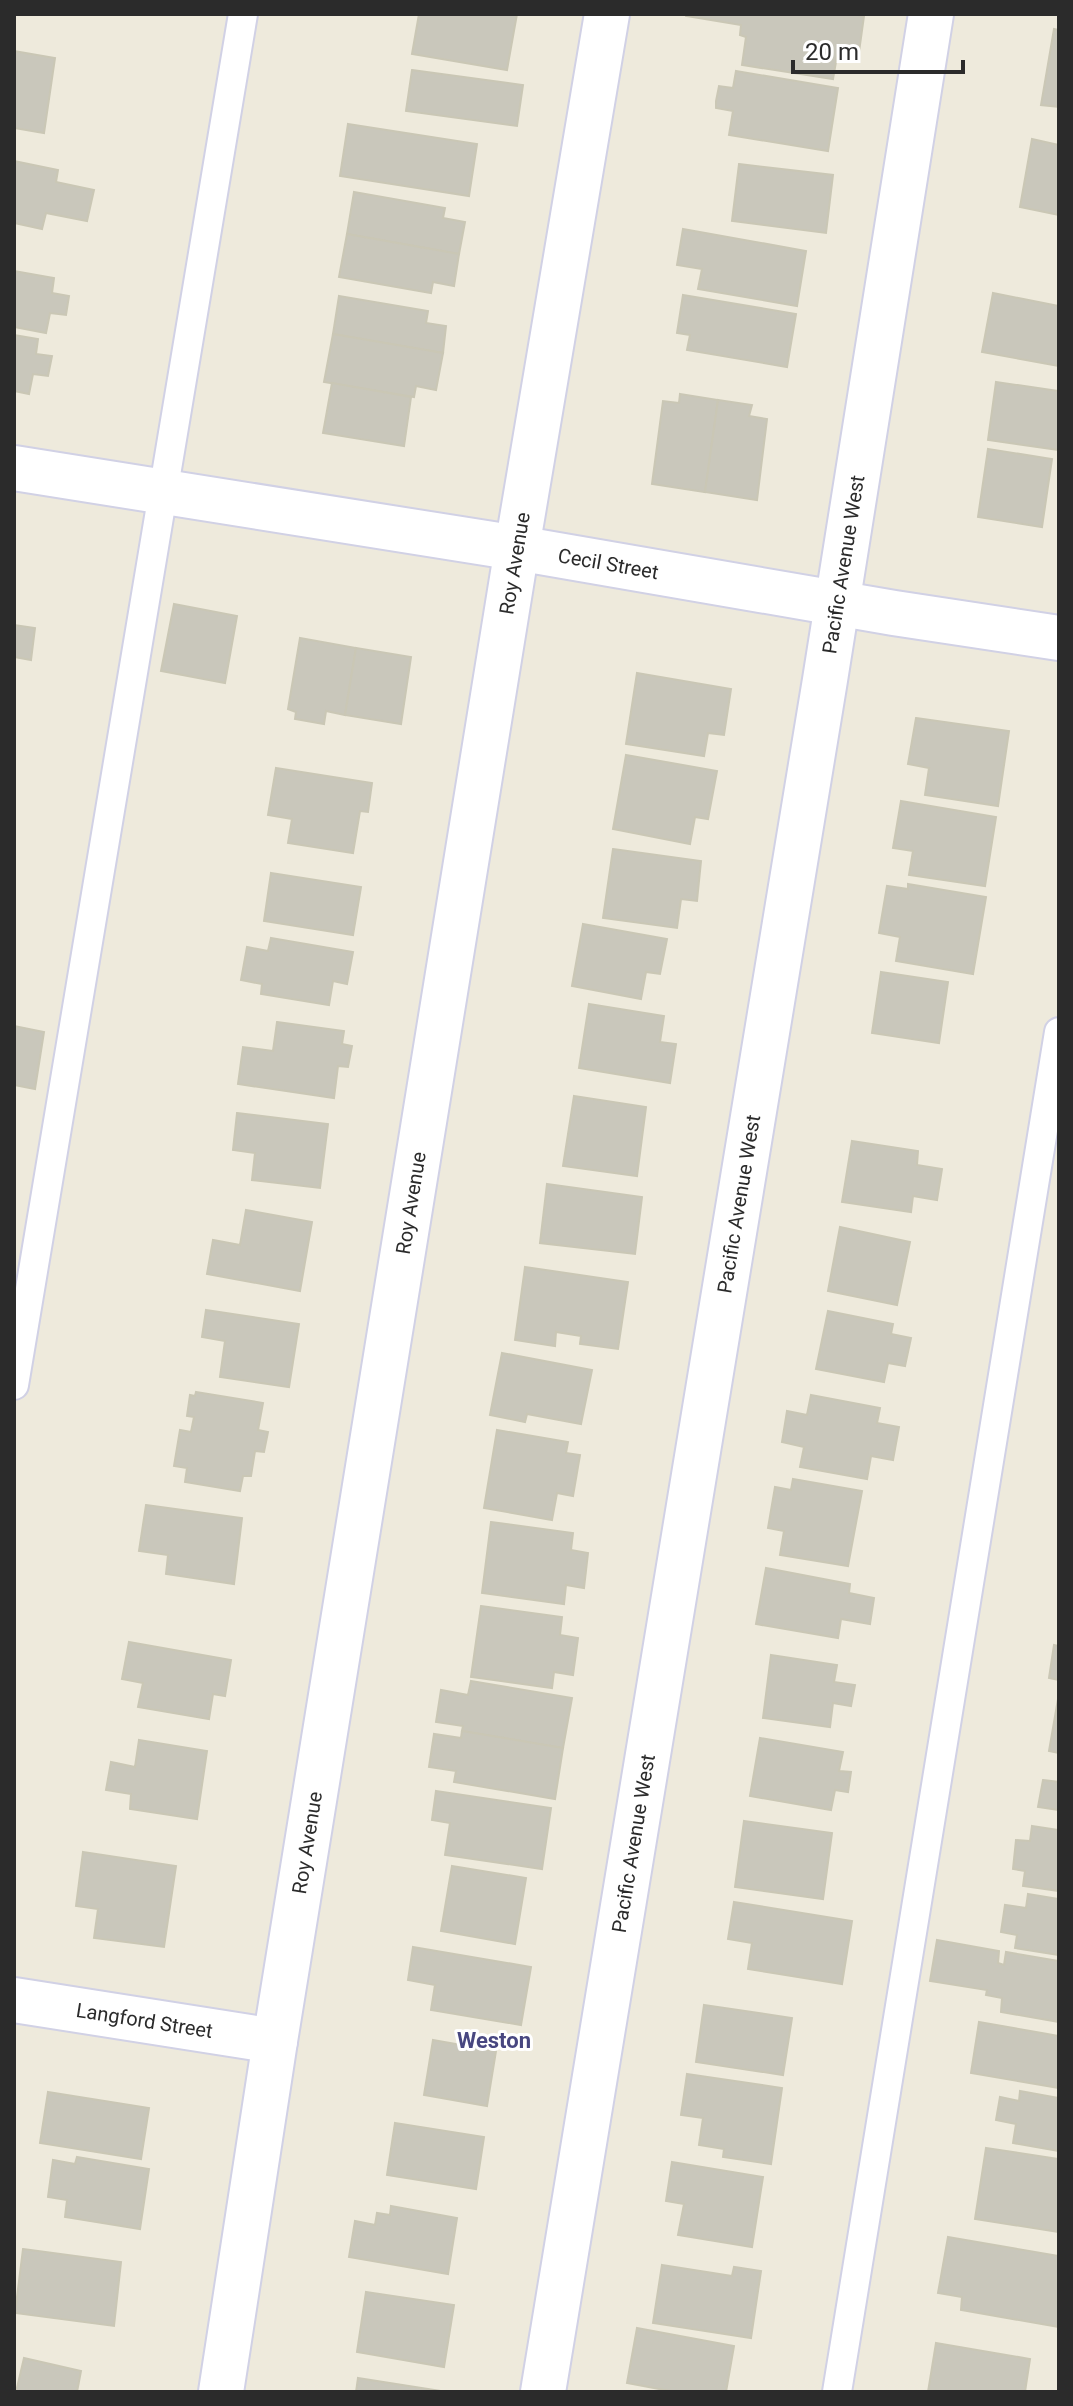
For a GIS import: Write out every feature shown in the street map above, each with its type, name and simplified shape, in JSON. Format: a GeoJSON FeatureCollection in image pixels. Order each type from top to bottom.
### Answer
{"type":"FeatureCollection","features":[{"type":"Feature","properties":{"kind":"street","name":"Roy Avenue"},"geometry":{"type":"LineString","coordinates":[[221,2392],[517,548],[607,14]]}},
{"type":"Feature","properties":{"kind":"street","name":"Pacific Avenue West"},"geometry":{"type":"LineString","coordinates":[[543,2392],[931,14]]}},
{"type":"Feature","properties":{"kind":"street","name":"Cecil Street"},"geometry":{"type":"LineString","coordinates":[[14,468],[1059,638]]}},
{"type":"Feature","properties":{"kind":"street","name":"Langford Street"},"geometry":{"type":"LineString","coordinates":[[14,2000],[275,2041]]}},
{"type":"Feature","properties":{"kind":"lane"},"geometry":{"type":"LineString","coordinates":[[14,1385],[243,14]]}},
{"type":"Feature","properties":{"kind":"lane"},"geometry":{"type":"LineString","coordinates":[[837,2392],[1059,1032]]}},
{"type":"Feature","properties":{"kind":"building"},"geometry":{"type":"Polygon","coordinates":[[[419,14],[517,14],[507,70],[412,54],[419,14]]]}},
{"type":"Feature","properties":{"kind":"building"},"geometry":{"type":"Polygon","coordinates":[[[686,14],[864,16],[858,59],[837,56],[833,79],[742,65],[746,37],[740,35],[741,25],[686,14]]]}},
{"type":"Feature","properties":{"kind":"building"},"geometry":{"type":"Polygon","coordinates":[[[1054,29],[1059,30],[1059,107],[1041,105],[1054,29]]]}},
{"type":"Feature","properties":{"kind":"building"},"geometry":{"type":"Polygon","coordinates":[[[14,51],[55,58],[44,133],[14,128],[14,51]]]}},
{"type":"Feature","properties":{"kind":"building"},"geometry":{"type":"Polygon","coordinates":[[[412,70],[523,85],[517,126],[406,111],[412,70]]]}},
{"type":"Feature","properties":{"kind":"building"},"geometry":{"type":"Polygon","coordinates":[[[736,71],[838,88],[828,151],[729,135],[733,111],[716,108],[716,101],[719,86],[733,88],[736,71]]]}},
{"type":"Feature","properties":{"kind":"building"},"geometry":{"type":"Polygon","coordinates":[[[348,124],[477,144],[469,196],[340,176],[348,124]]]}},
{"type":"Feature","properties":{"kind":"building"},"geometry":{"type":"Polygon","coordinates":[[[1032,139],[1059,145],[1059,215],[1020,207],[1032,139]]]}},
{"type":"Feature","properties":{"kind":"building"},"geometry":{"type":"Polygon","coordinates":[[[14,161],[58,170],[56,182],[94,190],[87,221],[46,213],[42,229],[14,223],[14,161]]]}},
{"type":"Feature","properties":{"kind":"building"},"geometry":{"type":"Polygon","coordinates":[[[739,164],[833,175],[826,233],[732,221],[739,164]]]}},
{"type":"Feature","properties":{"kind":"building"},"geometry":{"type":"Polygon","coordinates":[[[354,192],[445,208],[443,218],[465,222],[459,254],[347,234],[354,192]]]}},
{"type":"Feature","properties":{"kind":"building"},"geometry":{"type":"Polygon","coordinates":[[[683,229],[806,251],[797,306],[698,289],[702,269],[677,265],[683,229]]]}},
{"type":"Feature","properties":{"kind":"building"},"geometry":{"type":"Polygon","coordinates":[[[347,234],[459,254],[454,286],[433,282],[431,293],[339,277],[347,234]]]}},
{"type":"Feature","properties":{"kind":"building"},"geometry":{"type":"Polygon","coordinates":[[[14,271],[54,278],[52,293],[69,296],[66,315],[50,313],[46,333],[14,327],[14,271]]]}},
{"type":"Feature","properties":{"kind":"building"},"geometry":{"type":"Polygon","coordinates":[[[993,293],[1059,306],[1059,366],[982,352],[993,293]]]}},
{"type":"Feature","properties":{"kind":"building"},"geometry":{"type":"Polygon","coordinates":[[[683,295],[796,314],[787,367],[687,350],[690,335],[677,333],[683,295]]]}},
{"type":"Feature","properties":{"kind":"building"},"geometry":{"type":"Polygon","coordinates":[[[339,296],[428,311],[426,323],[446,326],[443,353],[333,334],[339,296]]]}},
{"type":"Feature","properties":{"kind":"building"},"geometry":{"type":"Polygon","coordinates":[[[333,334],[443,353],[436,390],[416,386],[414,397],[324,382],[333,334]]]}},
{"type":"Feature","properties":{"kind":"building"},"geometry":{"type":"Polygon","coordinates":[[[14,335],[38,339],[36,354],[52,356],[48,376],[33,374],[29,394],[14,391],[14,335]]]}},
{"type":"Feature","properties":{"kind":"building"},"geometry":{"type":"Polygon","coordinates":[[[996,382],[1059,391],[1059,450],[988,440],[996,382]]]}},
{"type":"Feature","properties":{"kind":"building"},"geometry":{"type":"Polygon","coordinates":[[[332,383],[411,397],[404,446],[323,433],[332,383]]]}},
{"type":"Feature","properties":{"kind":"building"},"geometry":{"type":"Polygon","coordinates":[[[680,394],[718,400],[705,492],[652,484],[663,401],[679,403],[680,394]]]}},
{"type":"Feature","properties":{"kind":"building"},"geometry":{"type":"Polygon","coordinates":[[[718,400],[752,405],[749,416],[767,419],[757,500],[705,492],[718,400]]]}},
{"type":"Feature","properties":{"kind":"building"},"geometry":{"type":"Polygon","coordinates":[[[988,449],[1052,459],[1042,527],[978,517],[988,449]]]}},
{"type":"Feature","properties":{"kind":"building"},"geometry":{"type":"Polygon","coordinates":[[[174,604],[237,616],[225,683],[161,671],[174,604]]]}},
{"type":"Feature","properties":{"kind":"building"},"geometry":{"type":"Polygon","coordinates":[[[14,625],[35,628],[31,660],[14,657],[14,625]]]}},
{"type":"Feature","properties":{"kind":"building"},"geometry":{"type":"Polygon","coordinates":[[[300,638],[356,648],[345,715],[326,711],[324,724],[295,719],[296,712],[288,709],[300,638]]]}},
{"type":"Feature","properties":{"kind":"building"},"geometry":{"type":"Polygon","coordinates":[[[356,648],[411,657],[401,724],[345,715],[356,648]]]}},
{"type":"Feature","properties":{"kind":"building"},"geometry":{"type":"Polygon","coordinates":[[[637,673],[731,689],[724,735],[708,733],[704,756],[626,744],[637,673]]]}},
{"type":"Feature","properties":{"kind":"building"},"geometry":{"type":"Polygon","coordinates":[[[916,718],[1009,731],[998,806],[925,795],[929,768],[908,764],[916,718]]]}},
{"type":"Feature","properties":{"kind":"building"},"geometry":{"type":"Polygon","coordinates":[[[626,755],[717,771],[708,819],[695,817],[690,844],[613,829],[626,755]]]}},
{"type":"Feature","properties":{"kind":"building"},"geometry":{"type":"Polygon","coordinates":[[[276,768],[372,783],[368,812],[360,811],[353,853],[288,843],[292,819],[268,815],[276,768]]]}},
{"type":"Feature","properties":{"kind":"building"},"geometry":{"type":"Polygon","coordinates":[[[901,801],[996,817],[985,886],[909,875],[913,851],[893,848],[901,801]]]}},
{"type":"Feature","properties":{"kind":"building"},"geometry":{"type":"Polygon","coordinates":[[[613,849],[701,861],[697,901],[681,899],[677,928],[603,918],[613,849]]]}},
{"type":"Feature","properties":{"kind":"building"},"geometry":{"type":"Polygon","coordinates":[[[271,873],[361,887],[353,935],[264,921],[271,873]]]}},
{"type":"Feature","properties":{"kind":"building"},"geometry":{"type":"Polygon","coordinates":[[[908,884],[986,897],[973,974],[896,961],[900,937],[879,933],[887,886],[908,889],[908,884]]]}},
{"type":"Feature","properties":{"kind":"building"},"geometry":{"type":"Polygon","coordinates":[[[583,924],[667,939],[660,974],[646,972],[641,999],[572,986],[583,924]]]}},
{"type":"Feature","properties":{"kind":"building"},"geometry":{"type":"Polygon","coordinates":[[[271,938],[353,952],[347,984],[333,981],[329,1005],[261,994],[262,984],[241,980],[247,947],[268,951],[271,938]]]}},
{"type":"Feature","properties":{"kind":"building"},"geometry":{"type":"Polygon","coordinates":[[[881,972],[948,982],[939,1043],[872,1033],[881,972]]]}},
{"type":"Feature","properties":{"kind":"building"},"geometry":{"type":"Polygon","coordinates":[[[589,1004],[664,1016],[660,1042],[676,1044],[670,1083],[579,1068],[589,1004]]]}},
{"type":"Feature","properties":{"kind":"building"},"geometry":{"type":"Polygon","coordinates":[[[277,1022],[344,1031],[342,1044],[352,1046],[348,1067],[338,1066],[334,1098],[238,1084],[243,1047],[273,1051],[277,1022]]]}},
{"type":"Feature","properties":{"kind":"building"},"geometry":{"type":"Polygon","coordinates":[[[14,1026],[44,1032],[35,1089],[14,1085],[14,1026]]]}},
{"type":"Feature","properties":{"kind":"building"},"geometry":{"type":"Polygon","coordinates":[[[574,1096],[646,1107],[637,1176],[563,1166],[574,1096]]]}},
{"type":"Feature","properties":{"kind":"building"},"geometry":{"type":"Polygon","coordinates":[[[237,1113],[328,1124],[320,1188],[252,1180],[255,1153],[233,1150],[237,1113]]]}},
{"type":"Feature","properties":{"kind":"building"},"geometry":{"type":"Polygon","coordinates":[[[852,1141],[918,1151],[917,1165],[942,1169],[937,1200],[913,1196],[911,1212],[842,1202],[852,1141]]]}},
{"type":"Feature","properties":{"kind":"building"},"geometry":{"type":"Polygon","coordinates":[[[547,1184],[642,1197],[635,1254],[540,1243],[547,1184]]]}},
{"type":"Feature","properties":{"kind":"building"},"geometry":{"type":"Polygon","coordinates":[[[246,1210],[312,1222],[300,1291],[207,1274],[213,1240],[240,1245],[246,1210]]]}},
{"type":"Feature","properties":{"kind":"building"},"geometry":{"type":"Polygon","coordinates":[[[840,1227],[910,1242],[897,1305],[828,1291],[840,1227]]]}},
{"type":"Feature","properties":{"kind":"building"},"geometry":{"type":"Polygon","coordinates":[[[525,1267],[628,1282],[618,1349],[580,1344],[581,1336],[556,1332],[555,1346],[515,1340],[525,1267]]]}},
{"type":"Feature","properties":{"kind":"building"},"geometry":{"type":"Polygon","coordinates":[[[206,1310],[299,1324],[289,1387],[220,1377],[225,1341],[202,1337],[206,1310]]]}},
{"type":"Feature","properties":{"kind":"building"},"geometry":{"type":"Polygon","coordinates":[[[828,1311],[893,1324],[891,1334],[911,1338],[905,1366],[888,1363],[884,1382],[816,1369],[828,1311]]]}},
{"type":"Feature","properties":{"kind":"building"},"geometry":{"type":"Polygon","coordinates":[[[502,1353],[592,1370],[581,1424],[527,1414],[525,1422],[490,1415],[502,1353]]]}},
{"type":"Feature","properties":{"kind":"building"},"geometry":{"type":"Polygon","coordinates":[[[196,1392],[263,1403],[258,1430],[268,1432],[264,1452],[255,1451],[251,1476],[243,1476],[240,1491],[185,1482],[187,1468],[174,1466],[180,1430],[191,1432],[194,1417],[187,1416],[190,1395],[195,1396],[196,1392]]]}},
{"type":"Feature","properties":{"kind":"building"},"geometry":{"type":"Polygon","coordinates":[[[811,1395],[880,1408],[877,1423],[899,1427],[893,1460],[871,1456],[867,1479],[800,1467],[804,1447],[782,1442],[787,1411],[807,1415],[811,1395]]]}},
{"type":"Feature","properties":{"kind":"building"},"geometry":{"type":"Polygon","coordinates":[[[497,1430],[568,1442],[566,1453],[580,1455],[573,1496],[557,1493],[552,1520],[484,1508],[497,1430]]]}},
{"type":"Feature","properties":{"kind":"building"},"geometry":{"type":"Polygon","coordinates":[[[793,1479],[862,1491],[848,1566],[780,1555],[784,1531],[768,1528],[775,1487],[791,1490],[793,1479]]]}},
{"type":"Feature","properties":{"kind":"building"},"geometry":{"type":"Polygon","coordinates":[[[146,1505],[242,1518],[234,1584],[166,1574],[168,1555],[139,1551],[146,1505]]]}},
{"type":"Feature","properties":{"kind":"building"},"geometry":{"type":"Polygon","coordinates":[[[491,1522],[573,1533],[571,1550],[588,1553],[584,1588],[566,1585],[564,1604],[482,1593],[491,1522]]]}},
{"type":"Feature","properties":{"kind":"building"},"geometry":{"type":"Polygon","coordinates":[[[766,1568],[850,1584],[849,1593],[874,1598],[870,1624],[841,1619],[838,1638],[756,1624],[766,1568]]]}},
{"type":"Feature","properties":{"kind":"building"},"geometry":{"type":"Polygon","coordinates":[[[481,1606],[562,1617],[560,1635],[578,1638],[573,1675],[554,1672],[552,1688],[471,1677],[481,1606]]]}},
{"type":"Feature","properties":{"kind":"building"},"geometry":{"type":"Polygon","coordinates":[[[129,1642],[231,1660],[225,1696],[213,1694],[209,1719],[138,1707],[143,1683],[122,1679],[129,1642]]]}},
{"type":"Feature","properties":{"kind":"building"},"geometry":{"type":"Polygon","coordinates":[[[1054,1645],[1059,1646],[1059,1680],[1049,1678],[1054,1645]]]}},
{"type":"Feature","properties":{"kind":"building"},"geometry":{"type":"Polygon","coordinates":[[[771,1655],[837,1665],[834,1682],[855,1685],[851,1706],[833,1703],[830,1727],[763,1718],[771,1655]]]}},
{"type":"Feature","properties":{"kind":"building"},"geometry":{"type":"Polygon","coordinates":[[[471,1681],[572,1698],[563,1748],[462,1731],[463,1726],[436,1722],[441,1690],[468,1695],[471,1681]]]}},
{"type":"Feature","properties":{"kind":"building"},"geometry":{"type":"Polygon","coordinates":[[[1059,1699],[1059,1753],[1049,1751],[1059,1699]]]}},
{"type":"Feature","properties":{"kind":"building"},"geometry":{"type":"Polygon","coordinates":[[[462,1731],[563,1748],[555,1799],[454,1782],[456,1771],[429,1767],[434,1734],[461,1738],[462,1731]]]}},
{"type":"Feature","properties":{"kind":"building"},"geometry":{"type":"Polygon","coordinates":[[[760,1738],[843,1752],[839,1771],[851,1772],[848,1792],[835,1790],[831,1810],[750,1796],[760,1738]]]}},
{"type":"Feature","properties":{"kind":"building"},"geometry":{"type":"Polygon","coordinates":[[[139,1740],[207,1751],[197,1819],[130,1809],[131,1794],[106,1790],[111,1762],[135,1767],[139,1740]]]}},
{"type":"Feature","properties":{"kind":"building"},"geometry":{"type":"Polygon","coordinates":[[[1043,1780],[1059,1782],[1059,1810],[1038,1807],[1043,1780]]]}},
{"type":"Feature","properties":{"kind":"building"},"geometry":{"type":"Polygon","coordinates":[[[436,1791],[551,1808],[542,1869],[445,1855],[450,1823],[432,1820],[436,1791]]]}},
{"type":"Feature","properties":{"kind":"building"},"geometry":{"type":"Polygon","coordinates":[[[744,1821],[832,1833],[823,1899],[735,1887],[744,1821]]]}},
{"type":"Feature","properties":{"kind":"building"},"geometry":{"type":"Polygon","coordinates":[[[1032,1826],[1059,1830],[1059,1891],[1023,1886],[1025,1871],[1013,1869],[1016,1840],[1030,1841],[1032,1826]]]}},
{"type":"Feature","properties":{"kind":"building"},"geometry":{"type":"Polygon","coordinates":[[[83,1852],[176,1866],[164,1947],[94,1938],[98,1909],[76,1906],[83,1852]]]}},
{"type":"Feature","properties":{"kind":"building"},"geometry":{"type":"Polygon","coordinates":[[[452,1866],[526,1878],[515,1944],[441,1931],[452,1866]]]}},
{"type":"Feature","properties":{"kind":"building"},"geometry":{"type":"Polygon","coordinates":[[[1028,1894],[1059,1899],[1059,1955],[1015,1948],[1017,1935],[1001,1932],[1005,1905],[1026,1908],[1028,1894]]]}},
{"type":"Feature","properties":{"kind":"building"},"geometry":{"type":"Polygon","coordinates":[[[734,1902],[852,1921],[842,1984],[748,1969],[752,1943],[728,1939],[734,1902]]]}},
{"type":"Feature","properties":{"kind":"building"},"geometry":{"type":"Polygon","coordinates":[[[937,1940],[999,1951],[998,1963],[1004,1965],[1006,1952],[1059,1961],[1059,2022],[1001,2012],[1002,1998],[986,1995],[987,1990],[930,1981],[937,1940]]]}},
{"type":"Feature","properties":{"kind":"building"},"geometry":{"type":"Polygon","coordinates":[[[413,1947],[531,1967],[521,2025],[431,2010],[435,1985],[408,1980],[413,1947]]]}},
{"type":"Feature","properties":{"kind":"building"},"geometry":{"type":"Polygon","coordinates":[[[704,2005],[792,2018],[783,2075],[696,2062],[704,2005]]]}},
{"type":"Feature","properties":{"kind":"building"},"geometry":{"type":"Polygon","coordinates":[[[979,2022],[1059,2036],[1059,2088],[971,2073],[979,2022]]]}},
{"type":"Feature","properties":{"kind":"building"},"geometry":{"type":"Polygon","coordinates":[[[433,2040],[496,2051],[487,2106],[424,2095],[433,2040]]]}},
{"type":"Feature","properties":{"kind":"building"},"geometry":{"type":"Polygon","coordinates":[[[687,2074],[782,2088],[771,2164],[723,2157],[724,2149],[699,2145],[703,2118],[681,2115],[687,2074]]]}},
{"type":"Feature","properties":{"kind":"building"},"geometry":{"type":"Polygon","coordinates":[[[1020,2091],[1059,2098],[1059,2151],[1013,2143],[1016,2124],[996,2120],[1000,2097],[1019,2101],[1020,2091]]]}},
{"type":"Feature","properties":{"kind":"building"},"geometry":{"type":"Polygon","coordinates":[[[48,2092],[149,2108],[141,2159],[40,2143],[48,2092]]]}},
{"type":"Feature","properties":{"kind":"building"},"geometry":{"type":"Polygon","coordinates":[[[395,2123],[484,2137],[476,2189],[387,2175],[395,2123]]]}},
{"type":"Feature","properties":{"kind":"building"},"geometry":{"type":"Polygon","coordinates":[[[986,2148],[1059,2159],[1059,2232],[975,2219],[986,2148]]]}},
{"type":"Feature","properties":{"kind":"building"},"geometry":{"type":"Polygon","coordinates":[[[77,2157],[149,2169],[140,2229],[65,2217],[67,2200],[48,2197],[53,2160],[75,2164],[77,2157]]]}},
{"type":"Feature","properties":{"kind":"building"},"geometry":{"type":"Polygon","coordinates":[[[672,2162],[763,2177],[752,2247],[678,2235],[684,2204],[666,2201],[672,2162]]]}},
{"type":"Feature","properties":{"kind":"building"},"geometry":{"type":"Polygon","coordinates":[[[391,2206],[457,2218],[448,2274],[349,2257],[355,2221],[375,2225],[377,2213],[390,2215],[391,2206]]]}},
{"type":"Feature","properties":{"kind":"building"},"geometry":{"type":"Polygon","coordinates":[[[948,2237],[1059,2256],[1059,2327],[961,2310],[962,2297],[938,2293],[948,2237]]]}},
{"type":"Feature","properties":{"kind":"building"},"geometry":{"type":"Polygon","coordinates":[[[23,2249],[121,2262],[114,2326],[15,2313],[23,2249]]]}},
{"type":"Feature","properties":{"kind":"building"},"geometry":{"type":"Polygon","coordinates":[[[662,2265],[732,2276],[734,2267],[761,2271],[751,2338],[653,2323],[662,2265]]]}},
{"type":"Feature","properties":{"kind":"building"},"geometry":{"type":"Polygon","coordinates":[[[366,2292],[454,2305],[444,2367],[357,2352],[366,2292]]]}},
{"type":"Feature","properties":{"kind":"building"},"geometry":{"type":"Polygon","coordinates":[[[637,2328],[734,2346],[726,2392],[675,2392],[627,2383],[637,2328]]]}},
{"type":"Feature","properties":{"kind":"building"},"geometry":{"type":"Polygon","coordinates":[[[936,2343],[1030,2359],[1025,2392],[928,2392],[936,2343]]]}},
{"type":"Feature","properties":{"kind":"building"},"geometry":{"type":"Polygon","coordinates":[[[24,2358],[81,2371],[77,2392],[16,2392],[24,2358]]]}},
{"type":"Feature","properties":{"kind":"building"},"geometry":{"type":"Polygon","coordinates":[[[358,2378],[447,2392],[356,2392],[358,2378]]]}},
{"type":"Feature","properties":{"kind":"district","name":"Weston"},"geometry":{"type":"Point","coordinates":[494,2040]}}]}
